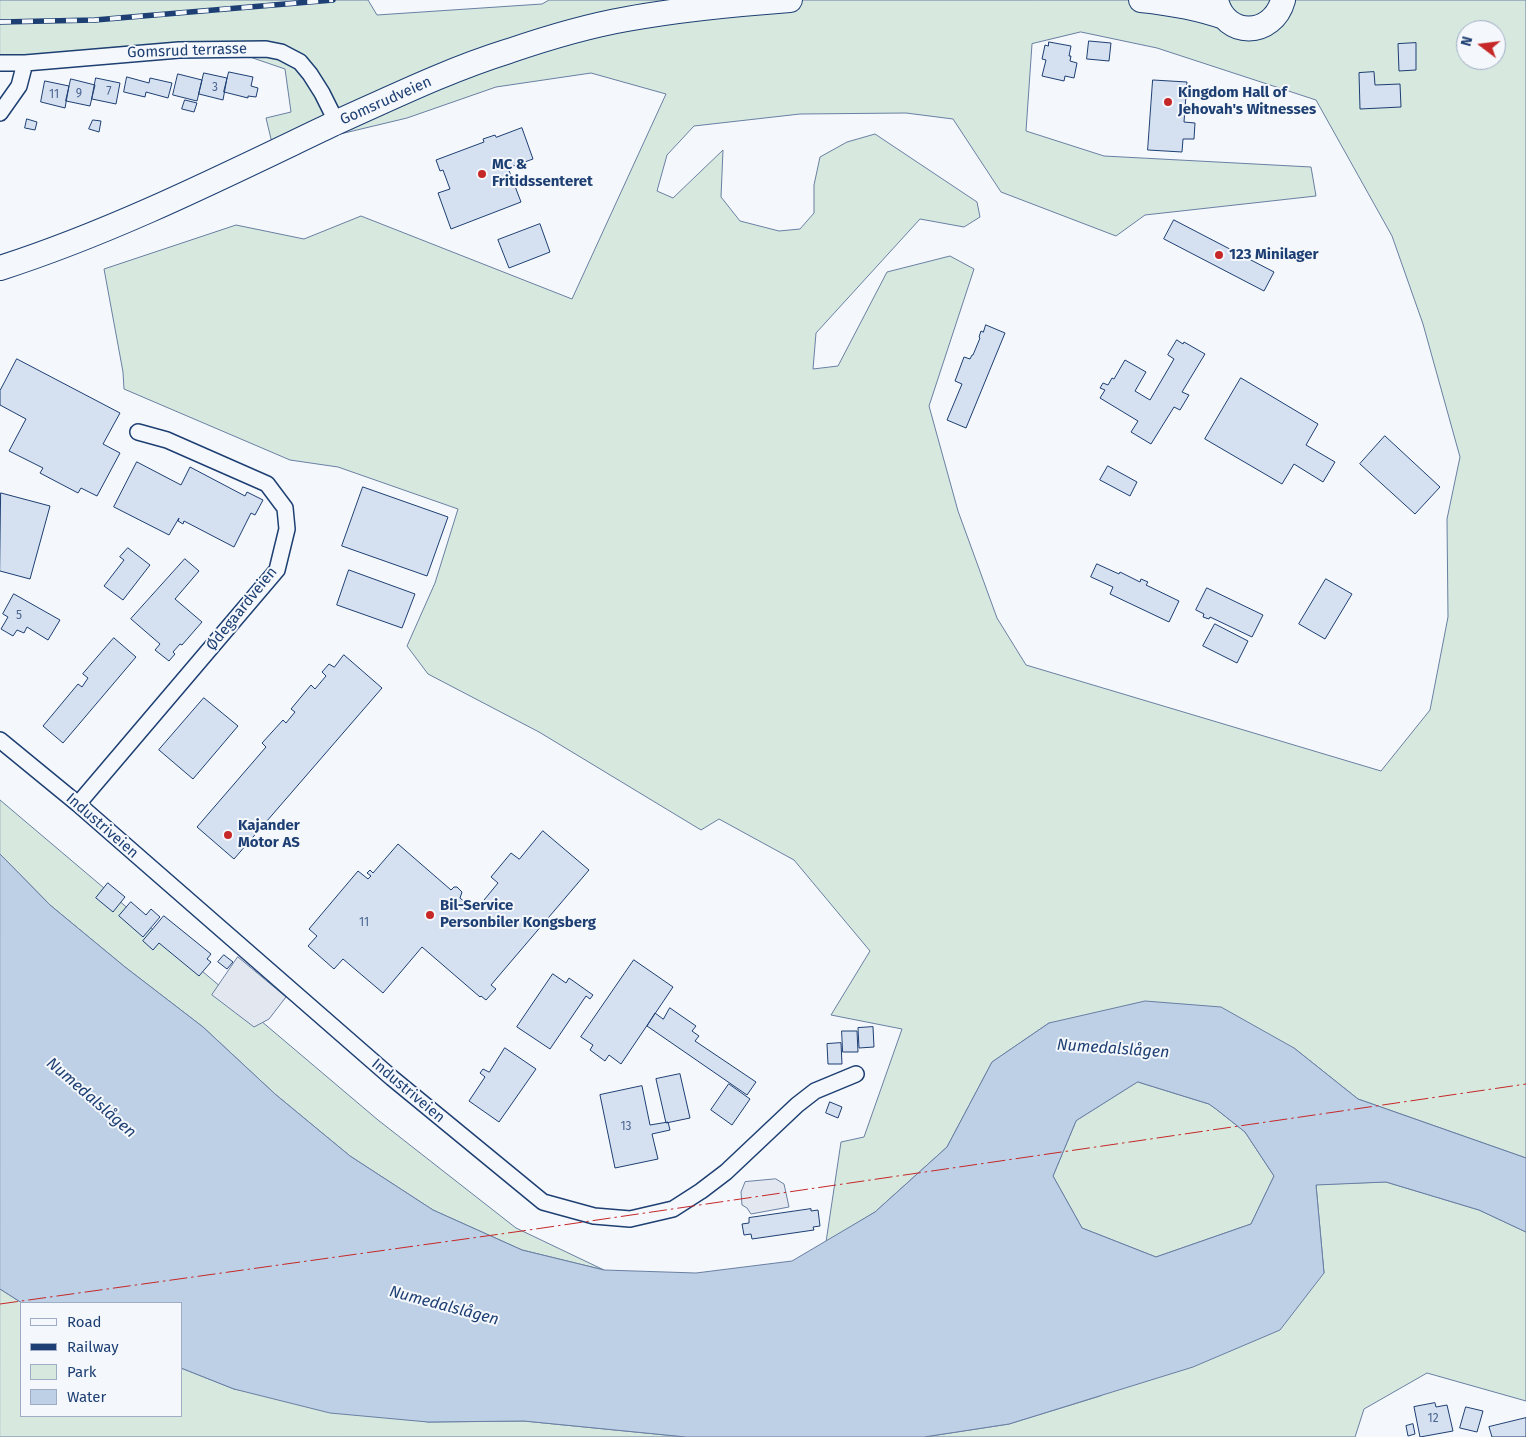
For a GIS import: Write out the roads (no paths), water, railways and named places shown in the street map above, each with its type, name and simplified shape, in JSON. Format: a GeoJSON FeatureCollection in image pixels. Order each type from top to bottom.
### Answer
{"type":"FeatureCollection","features":[{"type":"Feature","properties":{"kind":"main road","name":"Gomsrudveien"},"geometry":{"type":"LineString","coordinates":[[0,268],[106,229],[427,82],[472,64],[567,33],[625,19],[728,5],[790,0]]}},
{"type":"Feature","properties":{"kind":"main road"},"geometry":{"type":"LineString","coordinates":[[1141,0],[1220,8],[1235,25],[1252,29],[1271,22],[1281,6],[1302,0]]}},
{"type":"Feature","properties":{"kind":"street","name":"Gomsrud terrasse"},"geometry":{"type":"LineString","coordinates":[[0,63],[25,63],[179,50],[266,49],[281,52],[300,62],[322,93],[337,123]]}},
{"type":"Feature","properties":{"kind":"street"},"geometry":{"type":"LineString","coordinates":[[0,113],[19,86],[25,63]]}},
{"type":"Feature","properties":{"kind":"street","name":"Ødegaardveien"},"geometry":{"type":"LineString","coordinates":[[78,804],[277,570],[287,529],[285,508],[267,484],[167,440],[138,432]]}},
{"type":"Feature","properties":{"kind":"street","name":"Industriveien"},"geometry":{"type":"LineString","coordinates":[[0,740],[78,804],[392,1078],[543,1202],[594,1216],[630,1219],[673,1209],[701,1192],[726,1172],[789,1112],[815,1091],[856,1074]]}},
{"type":"Feature","properties":{"kind":"water","name":"Numedalslågen"},"geometry":{"type":"Polygon","coordinates":[[[0,854],[50,905],[125,967],[203,1027],[275,1094],[350,1156],[433,1210],[522,1250],[604,1270],[696,1273],[792,1261],[875,1212],[947,1147],[992,1062],[1049,1023],[1145,1001],[1221,1007],[1294,1048],[1358,1099],[1526,1158],[1526,1232],[1479,1210],[1386,1182],[1316,1185],[1324,1273],[1280,1330],[1193,1367],[1009,1424],[924,1437],[686,1437],[524,1421],[428,1422],[330,1413],[234,1389],[182,1368],[182,1302],[20,1302],[0,1289],[0,854]],[[1138,1082],[1076,1121],[1053,1176],[1082,1228],[1156,1257],[1251,1224],[1274,1176],[1245,1132],[1209,1104],[1138,1082]]]}},
{"type":"Feature","properties":{"kind":"railway"},"geometry":{"type":"LineString","coordinates":[[0,22],[95,20],[333,0]]}},
{"type":"Feature","properties":{"kind":"place","name":"Kingdom Hall of Jehovah's Witnesses"},"geometry":{"type":"Point","coordinates":[1168,102]}},
{"type":"Feature","properties":{"kind":"place","name":"MC & Fritidssenteret"},"geometry":{"type":"Point","coordinates":[482,174]}},
{"type":"Feature","properties":{"kind":"place","name":"123 Minilager"},"geometry":{"type":"Point","coordinates":[1219,255]}},
{"type":"Feature","properties":{"kind":"place","name":"Kajander Motor AS"},"geometry":{"type":"Point","coordinates":[228,835]}},
{"type":"Feature","properties":{"kind":"place","name":"Bil-Service Personbiler Kongsberg"},"geometry":{"type":"Point","coordinates":[430,915]}}]}
